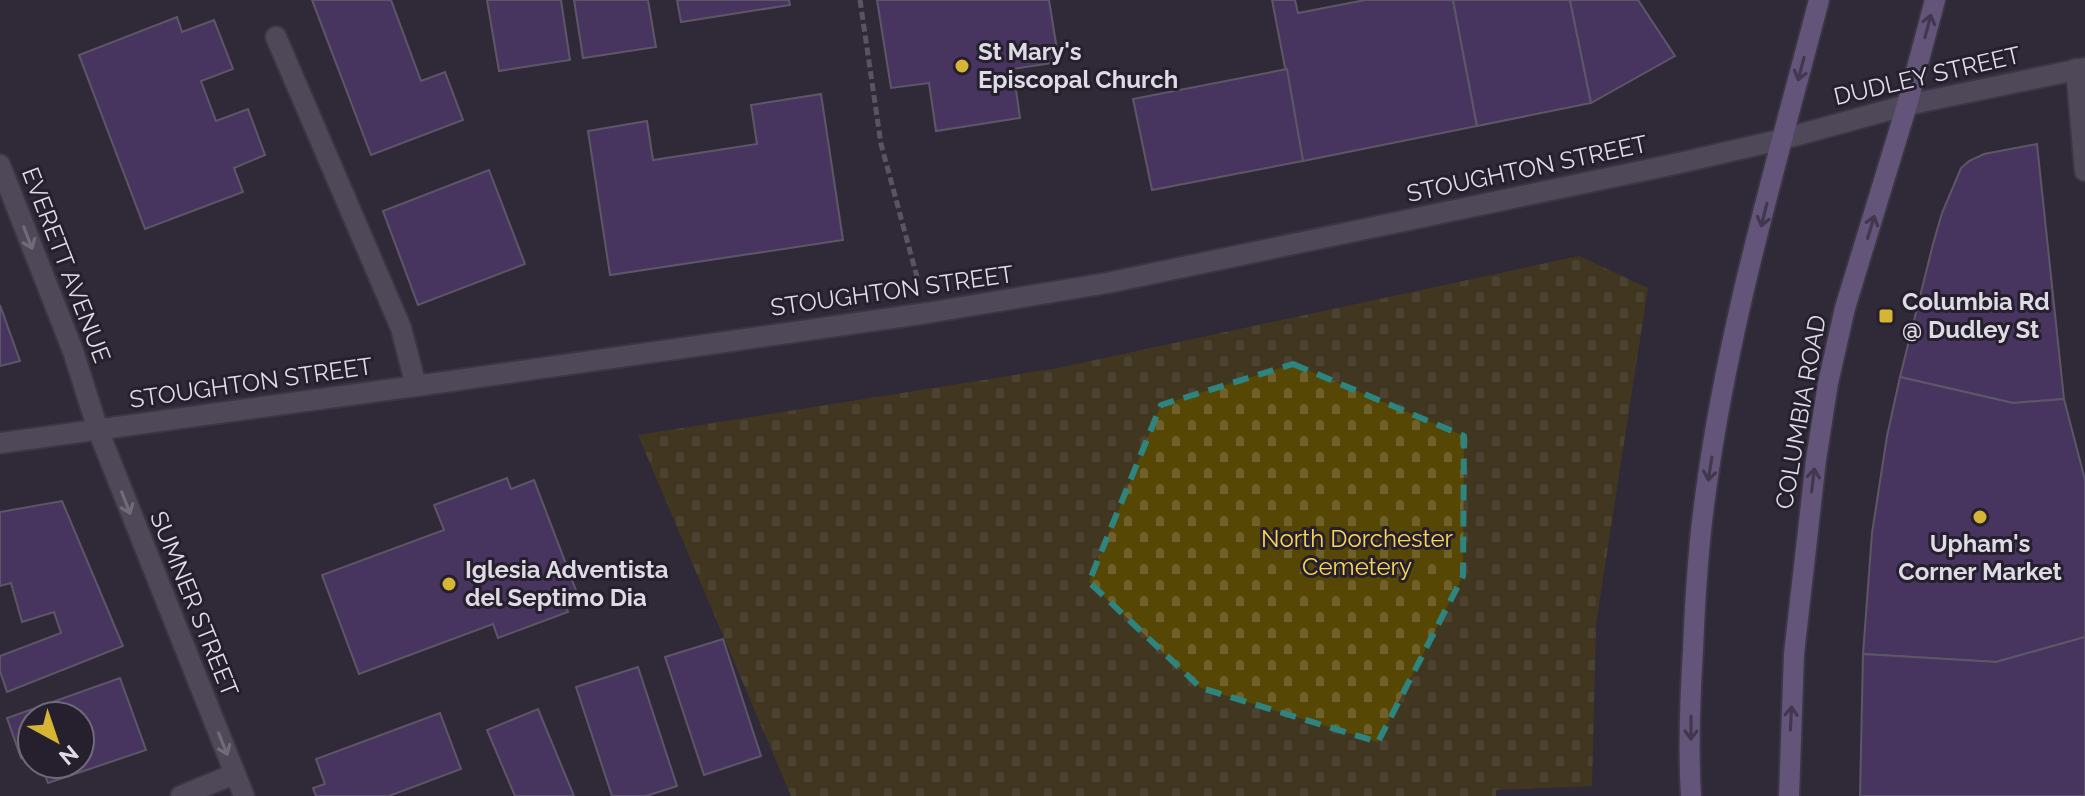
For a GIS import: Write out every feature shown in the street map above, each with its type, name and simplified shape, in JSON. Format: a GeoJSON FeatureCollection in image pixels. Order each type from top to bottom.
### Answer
{"type":"FeatureCollection","features":[{"type":"Feature","properties":{"kind":"main road"},"geometry":{"type":"LineString","coordinates":[[1691,796],[1691,687],[1705,499],[1739,309],[1819,0]]}},
{"type":"Feature","properties":{"kind":"main road","name":"COLUMBIA ROAD"},"geometry":{"type":"LineString","coordinates":[[1789,796],[1794,654],[1828,383],[1845,308],[1907,105],[1935,0]]}},
{"type":"Feature","properties":{"kind":"main road"},"geometry":{"type":"LineString","coordinates":[[276,37],[401,328],[416,386]]}},
{"type":"Feature","properties":{"kind":"main road"},"geometry":{"type":"LineString","coordinates":[[2081,69],[2085,171]]}},
{"type":"Feature","properties":{"kind":"main road","name":"DUDLEY STREET"},"geometry":{"type":"LineString","coordinates":[[1783,139],[1907,105],[2081,69]]}},
{"type":"Feature","properties":{"kind":"main road","name":"STOUGHTON STREET"},"geometry":{"type":"LineString","coordinates":[[0,443],[981,305],[1107,283],[1783,139]]}},
{"type":"Feature","properties":{"kind":"main road","name":"EVERETT AVENUE"},"geometry":{"type":"LineString","coordinates":[[0,165],[73,351],[98,430]]}},
{"type":"Feature","properties":{"kind":"main road","name":"SUMNER STREET"},"geometry":{"type":"LineString","coordinates":[[98,430],[244,796]]}},
{"type":"Feature","properties":{"kind":"main road"},"geometry":{"type":"LineString","coordinates":[[181,796],[234,774]]}},
{"type":"Feature","properties":{"kind":"path"},"geometry":{"type":"LineString","coordinates":[[860,0],[881,144],[909,247]]}},
{"type":"Feature","properties":{"kind":"highlighted area"},"geometry":{"type":"Polygon","coordinates":[[[1293,364],[1464,436],[1463,576],[1378,742],[1201,688],[1089,582],[1161,405],[1293,364]]]}},
{"type":"Feature","properties":{"kind":"green space","name":"North Dorchester Cemetery"},"geometry":{"type":"Polygon","coordinates":[[[1579,256],[1648,288],[1596,624],[1592,786],[1496,790],[1496,796],[791,796],[638,435],[1058,368],[1579,256]]]}},
{"type":"Feature","properties":{"kind":"building"},"geometry":{"type":"Polygon","coordinates":[[[312,0],[391,0],[421,81],[445,72],[463,120],[371,155],[312,0]]]}},
{"type":"Feature","properties":{"kind":"building"},"geometry":{"type":"Polygon","coordinates":[[[487,0],[561,0],[570,60],[499,71],[487,0]]]}},
{"type":"Feature","properties":{"kind":"building"},"geometry":{"type":"Polygon","coordinates":[[[574,0],[648,0],[656,47],[583,58],[574,0]]]}},
{"type":"Feature","properties":{"kind":"building"},"geometry":{"type":"Polygon","coordinates":[[[677,0],[789,0],[790,5],[681,22],[677,0]]]}},
{"type":"Feature","properties":{"kind":"building","name":"St Mary's Episcopal Church"},"geometry":{"type":"Polygon","coordinates":[[[877,0],[1049,0],[1059,62],[1013,69],[1020,118],[936,131],[929,83],[891,88],[877,0]]]}},
{"type":"Feature","properties":{"kind":"building"},"geometry":{"type":"Polygon","coordinates":[[[1272,0],[1295,0],[1298,13],[1365,0],[1453,0],[1477,126],[1303,161],[1272,0]]]}},
{"type":"Feature","properties":{"kind":"building"},"geometry":{"type":"Polygon","coordinates":[[[1453,0],[1570,0],[1591,103],[1477,126],[1453,0]]]}},
{"type":"Feature","properties":{"kind":"building"},"geometry":{"type":"Polygon","coordinates":[[[1570,0],[1638,0],[1675,56],[1591,103],[1570,0]]]}},
{"type":"Feature","properties":{"kind":"building"},"geometry":{"type":"Polygon","coordinates":[[[177,17],[182,32],[214,20],[233,69],[201,81],[216,121],[248,109],[265,155],[234,168],[243,192],[145,229],[79,55],[177,17]]]}},
{"type":"Feature","properties":{"kind":"building"},"geometry":{"type":"Polygon","coordinates":[[[1287,69],[1303,161],[1152,190],[1133,99],[1287,69]]]}},
{"type":"Feature","properties":{"kind":"building"},"geometry":{"type":"Polygon","coordinates":[[[821,94],[843,240],[610,275],[588,131],[647,121],[653,160],[757,144],[751,105],[821,94]]]}},
{"type":"Feature","properties":{"kind":"building"},"geometry":{"type":"Polygon","coordinates":[[[2037,144],[2064,399],[2013,403],[1900,377],[1942,213],[1961,168],[1984,154],[2037,144]]]}},
{"type":"Feature","properties":{"kind":"building"},"geometry":{"type":"Polygon","coordinates":[[[489,170],[525,264],[418,305],[383,211],[489,170]]]}},
{"type":"Feature","properties":{"kind":"building"},"geometry":{"type":"Polygon","coordinates":[[[0,305],[20,361],[0,366],[0,305]]]}},
{"type":"Feature","properties":{"kind":"building","name":"Upham's Corner Market"},"geometry":{"type":"Polygon","coordinates":[[[1900,377],[2013,403],[2064,399],[2085,480],[2085,637],[1996,662],[1863,654],[1872,533],[1900,377]]]}},
{"type":"Feature","properties":{"kind":"building","name":"Iglesia Adventista del Septimo Dia"},"geometry":{"type":"Polygon","coordinates":[[[507,478],[511,489],[534,480],[577,593],[563,598],[568,612],[498,638],[493,624],[359,674],[322,575],[444,530],[434,505],[507,478]]]}},
{"type":"Feature","properties":{"kind":"building"},"geometry":{"type":"Polygon","coordinates":[[[62,501],[123,646],[7,692],[0,671],[0,656],[61,633],[54,612],[22,622],[11,583],[0,586],[0,512],[62,501]]]}},
{"type":"Feature","properties":{"kind":"building"},"geometry":{"type":"Polygon","coordinates":[[[2085,637],[2085,796],[1860,796],[1863,654],[1996,662],[2085,637]]]}},
{"type":"Feature","properties":{"kind":"building"},"geometry":{"type":"Polygon","coordinates":[[[723,639],[761,756],[704,775],[665,657],[723,639]]]}},
{"type":"Feature","properties":{"kind":"building"},"geometry":{"type":"Polygon","coordinates":[[[638,667],[677,786],[646,796],[612,796],[576,687],[638,667]]]}},
{"type":"Feature","properties":{"kind":"building"},"geometry":{"type":"Polygon","coordinates":[[[120,678],[146,750],[96,767],[96,700],[58,700],[120,678]]]}},
{"type":"Feature","properties":{"kind":"building"},"geometry":{"type":"Polygon","coordinates":[[[538,709],[574,796],[515,796],[487,730],[538,709]]]}},
{"type":"Feature","properties":{"kind":"building"},"geometry":{"type":"Polygon","coordinates":[[[440,713],[461,769],[389,796],[316,796],[313,788],[325,784],[316,759],[440,713]]]}},
{"type":"Feature","properties":{"kind":"building"},"geometry":{"type":"Polygon","coordinates":[[[16,715],[16,744],[7,718],[16,715]]]}},
{"type":"Feature","properties":{"kind":"place","name":"St Mary's Episcopal Church"},"geometry":{"type":"Point","coordinates":[962,66]}},
{"type":"Feature","properties":{"kind":"place","name":"Columbia Rd @ Dudley St"},"geometry":{"type":"Point","coordinates":[1886,316]}},
{"type":"Feature","properties":{"kind":"place","name":"Upham's Corner Market"},"geometry":{"type":"Point","coordinates":[1980,517]}},
{"type":"Feature","properties":{"kind":"place","name":"Iglesia Adventista del Septimo Dia"},"geometry":{"type":"Point","coordinates":[449,584]}}]}
